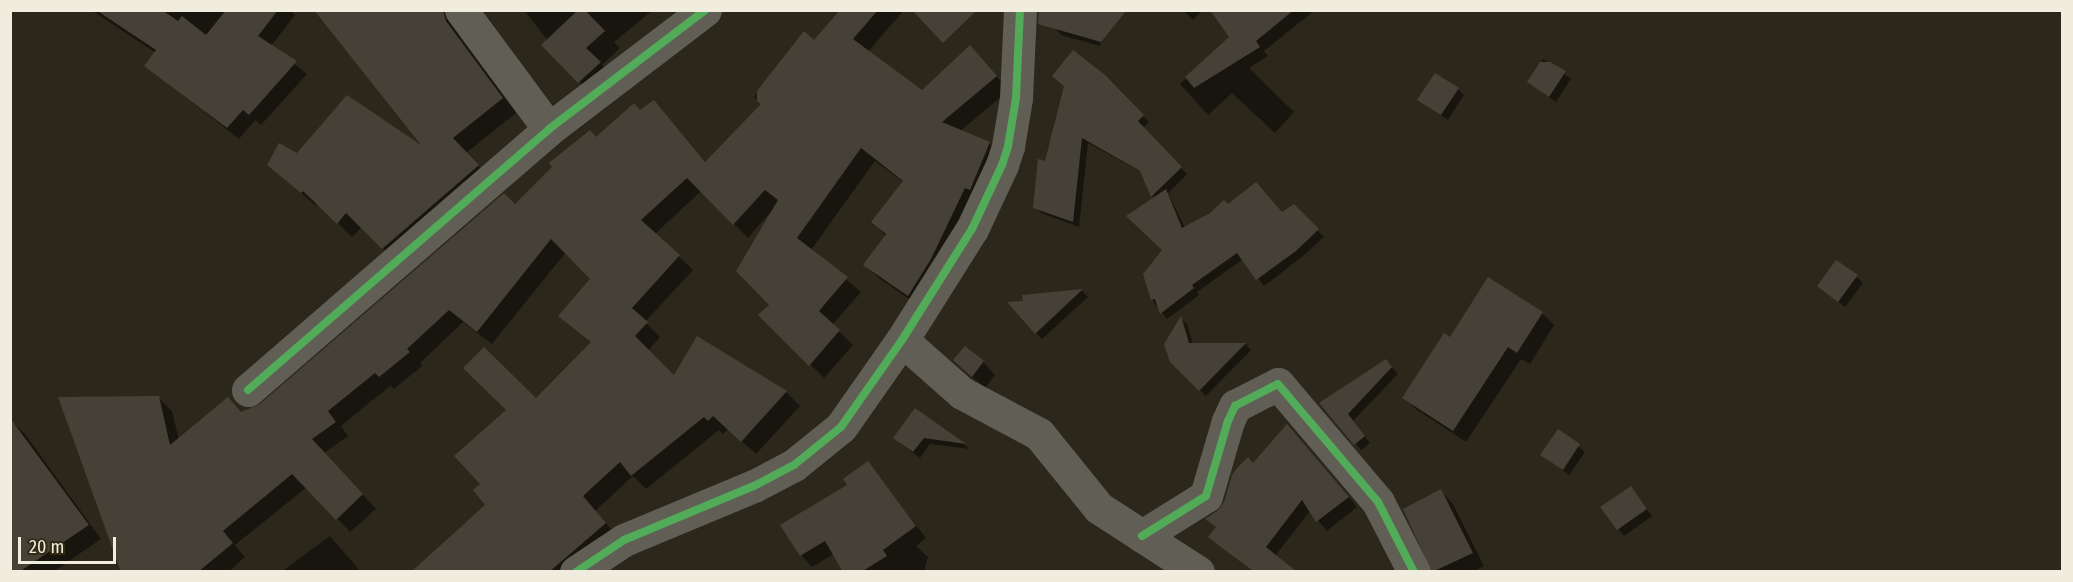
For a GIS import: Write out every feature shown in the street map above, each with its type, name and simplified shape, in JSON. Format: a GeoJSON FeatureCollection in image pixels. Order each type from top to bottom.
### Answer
{"type":"FeatureCollection","features":[{"type":"Feature","properties":{"kind":"street"},"geometry":{"type":"LineString","coordinates":[[461,10],[549,129]]}},
{"type":"Feature","properties":{"kind":"street"},"geometry":{"type":"LineString","coordinates":[[248,390],[549,129],[705,10]]}},
{"type":"Feature","properties":{"kind":"street"},"geometry":{"type":"LineString","coordinates":[[576,572],[624,540],[754,486],[794,465],[841,427],[902,340],[972,229],[1002,165],[1008,146],[1016,99],[1020,10]]}},
{"type":"Feature","properties":{"kind":"street"},"geometry":{"type":"LineString","coordinates":[[902,340],[962,393],[1039,434],[1099,508],[1198,572]]}},
{"type":"Feature","properties":{"kind":"street"},"geometry":{"type":"LineString","coordinates":[[1142,536],[1206,496],[1228,421],[1235,406],[1278,384],[1378,502],[1413,572]]}},
{"type":"Feature","properties":{"kind":"building"},"geometry":{"type":"Polygon","coordinates":[[[96,10],[162,10],[178,21],[182,16],[206,35],[226,10],[278,10],[258,36],[297,61],[249,115],[243,110],[227,128],[144,66],[156,50],[96,10]]]}},
{"type":"Feature","properties":{"kind":"building"},"geometry":{"type":"Polygon","coordinates":[[[314,10],[443,10],[446,21],[503,98],[453,138],[479,165],[382,249],[346,213],[337,224],[303,191],[301,193],[267,165],[279,143],[297,153],[347,95],[421,145],[314,10]]]}},
{"type":"Feature","properties":{"kind":"building"},"geometry":{"type":"Polygon","coordinates":[[[578,10],[585,10],[605,31],[586,48],[601,62],[578,83],[541,45],[578,10]]]}},
{"type":"Feature","properties":{"kind":"building"},"geometry":{"type":"Polygon","coordinates":[[[840,10],[878,10],[853,39],[922,90],[970,45],[997,76],[942,122],[990,142],[970,190],[965,188],[931,259],[908,296],[863,265],[886,234],[871,222],[903,181],[861,148],[797,238],[848,277],[819,311],[840,330],[809,366],[758,315],[769,305],[736,271],[778,200],[765,190],[733,225],[687,178],[641,220],[680,255],[632,308],[648,322],[635,336],[674,375],[697,336],[787,391],[741,442],[713,416],[708,421],[704,417],[631,476],[620,462],[583,496],[606,523],[549,572],[411,572],[485,505],[473,490],[480,484],[454,456],[506,410],[463,368],[484,347],[536,398],[591,342],[558,316],[590,279],[551,239],[477,332],[449,310],[407,349],[410,352],[379,377],[375,373],[328,411],[336,422],[312,439],[363,494],[336,520],[292,474],[223,531],[233,543],[198,572],[121,572],[58,397],[159,396],[170,445],[228,397],[241,412],[260,404],[504,193],[515,204],[552,167],[549,163],[590,130],[596,137],[634,103],[640,110],[654,100],[705,162],[761,104],[757,101],[757,91],[804,31],[814,40],[840,10]]]}},
{"type":"Feature","properties":{"kind":"building"},"geometry":{"type":"Polygon","coordinates":[[[912,10],[977,10],[943,43],[912,10]]]}},
{"type":"Feature","properties":{"kind":"building"},"geometry":{"type":"Polygon","coordinates":[[[1039,10],[1127,10],[1101,42],[1038,24],[1039,10]]]}},
{"type":"Feature","properties":{"kind":"building"},"geometry":{"type":"Polygon","coordinates":[[[1210,10],[1294,10],[1256,41],[1260,47],[1194,88],[1185,77],[1229,37],[1210,10]]]}},
{"type":"Feature","properties":{"kind":"building"},"geometry":{"type":"Polygon","coordinates":[[[1073,50],[1105,75],[1144,115],[1138,121],[1182,167],[1151,197],[1140,171],[1082,138],[1073,222],[1033,208],[1038,159],[1045,161],[1064,86],[1052,76],[1073,50]]]}},
{"type":"Feature","properties":{"kind":"building"},"geometry":{"type":"Polygon","coordinates":[[[1540,62],[1550,62],[1566,71],[1549,97],[1527,82],[1540,62]]]}},
{"type":"Feature","properties":{"kind":"building"},"geometry":{"type":"Polygon","coordinates":[[[1435,73],[1459,88],[1441,115],[1417,100],[1435,73]]]}},
{"type":"Feature","properties":{"kind":"building"},"geometry":{"type":"Polygon","coordinates":[[[1256,182],[1282,212],[1294,204],[1319,229],[1296,251],[1256,280],[1237,253],[1192,285],[1194,288],[1160,314],[1155,299],[1151,300],[1143,274],[1162,250],[1126,216],[1166,189],[1182,228],[1210,213],[1224,200],[1228,204],[1256,182]]]}},
{"type":"Feature","properties":{"kind":"building"},"geometry":{"type":"Polygon","coordinates":[[[1836,260],[1858,275],[1838,302],[1817,286],[1836,260]]]}},
{"type":"Feature","properties":{"kind":"building"},"geometry":{"type":"Polygon","coordinates":[[[1488,277],[1543,312],[1517,353],[1508,347],[1453,431],[1402,398],[1444,333],[1450,337],[1488,277]]]}},
{"type":"Feature","properties":{"kind":"building"},"geometry":{"type":"Polygon","coordinates":[[[1083,289],[1035,334],[1007,302],[1023,301],[1022,295],[1083,289]]]}},
{"type":"Feature","properties":{"kind":"building"},"geometry":{"type":"Polygon","coordinates":[[[1181,316],[1189,343],[1246,343],[1199,391],[1170,362],[1164,344],[1181,316]]]}},
{"type":"Feature","properties":{"kind":"building"},"geometry":{"type":"Polygon","coordinates":[[[965,346],[984,361],[972,377],[953,360],[965,346]]]}},
{"type":"Feature","properties":{"kind":"building"},"geometry":{"type":"Polygon","coordinates":[[[1386,359],[1392,367],[1348,414],[1365,436],[1354,445],[1319,403],[1386,359]]]}},
{"type":"Feature","properties":{"kind":"building"},"geometry":{"type":"Polygon","coordinates":[[[915,408],[966,444],[924,438],[913,452],[893,438],[915,408]]]}},
{"type":"Feature","properties":{"kind":"building"},"geometry":{"type":"Polygon","coordinates":[[[10,418],[89,525],[19,572],[10,572],[10,418]]]}},
{"type":"Feature","properties":{"kind":"building"},"geometry":{"type":"Polygon","coordinates":[[[1287,424],[1349,497],[1316,522],[1302,500],[1266,547],[1297,572],[1254,572],[1208,537],[1216,527],[1205,519],[1217,511],[1224,502],[1232,475],[1238,467],[1248,457],[1253,463],[1287,424]]]}},
{"type":"Feature","properties":{"kind":"building"},"geometry":{"type":"Polygon","coordinates":[[[1558,429],[1580,444],[1563,470],[1540,455],[1558,429]]]}},
{"type":"Feature","properties":{"kind":"building"},"geometry":{"type":"Polygon","coordinates":[[[868,461],[916,526],[883,550],[887,556],[861,572],[843,572],[825,541],[800,556],[780,525],[847,485],[843,479],[868,461]]]}},
{"type":"Feature","properties":{"kind":"building"},"geometry":{"type":"Polygon","coordinates":[[[1631,486],[1647,509],[1617,530],[1600,507],[1631,486]]]}},
{"type":"Feature","properties":{"kind":"building"},"geometry":{"type":"Polygon","coordinates":[[[1441,489],[1473,553],[1432,572],[1403,509],[1441,489]]]}},
{"type":"Feature","properties":{"kind":"cycle path"},"geometry":{"type":"LineString","coordinates":[[248,390],[549,129],[705,10]]}},
{"type":"Feature","properties":{"kind":"cycle path"},"geometry":{"type":"LineString","coordinates":[[576,572],[624,540],[754,486],[794,465],[841,427],[902,340],[972,229],[1002,165],[1008,146],[1016,98],[1020,10]]}},
{"type":"Feature","properties":{"kind":"cycle path"},"geometry":{"type":"LineString","coordinates":[[1142,536],[1206,496],[1228,421],[1235,406],[1278,384],[1378,502],[1414,572]]}}]}
